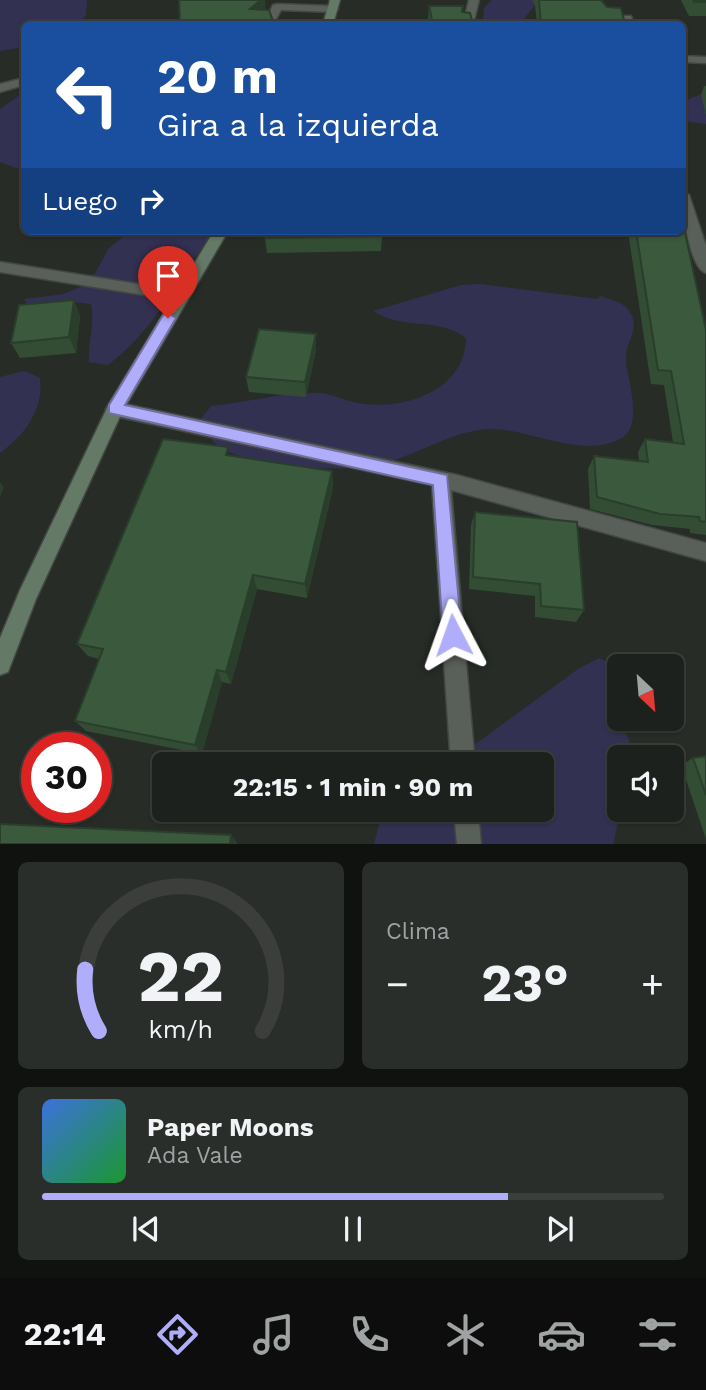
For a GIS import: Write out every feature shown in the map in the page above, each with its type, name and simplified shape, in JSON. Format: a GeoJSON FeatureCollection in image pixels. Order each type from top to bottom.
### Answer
{"type":"FeatureCollection","features":[{"type":"Feature","properties":{"kind":"main road"},"geometry":{"type":"LineString","coordinates":[[329,21],[334,4]]}},
{"type":"Feature","properties":{"kind":"main road"},"geometry":{"type":"LineString","coordinates":[[0,664],[27,597],[115,409],[219,235]]}},
{"type":"Feature","properties":{"kind":"street"},"geometry":{"type":"LineString","coordinates":[[469,21],[474,0]]}},
{"type":"Feature","properties":{"kind":"street"},"geometry":{"type":"LineString","coordinates":[[270,21],[277,4],[334,4]]}},
{"type":"Feature","properties":{"kind":"street"},"geometry":{"type":"LineString","coordinates":[[686,59],[706,60]]}},
{"type":"Feature","properties":{"kind":"street"},"geometry":{"type":"LineString","coordinates":[[0,88],[21,83]]}},
{"type":"Feature","properties":{"kind":"street"},"geometry":{"type":"LineString","coordinates":[[686,207],[706,268]]}},
{"type":"Feature","properties":{"kind":"street"},"geometry":{"type":"LineString","coordinates":[[0,267],[182,296]]}},
{"type":"Feature","properties":{"kind":"street"},"geometry":{"type":"LineString","coordinates":[[115,409],[441,480],[706,552]]}},
{"type":"Feature","properties":{"kind":"street"},"geometry":{"type":"LineString","coordinates":[[441,480],[462,752]]}},
{"type":"Feature","properties":{"kind":"street"},"geometry":{"type":"LineString","coordinates":[[467,822],[469,844]]}},
{"type":"Feature","properties":{"kind":"shaded area"},"geometry":{"type":"Polygon","coordinates":[[[0,0],[87,0],[86,15],[81,21],[21,21],[21,48],[0,51],[0,0]]]}},
{"type":"Feature","properties":{"kind":"shaded area"},"geometry":{"type":"Polygon","coordinates":[[[492,0],[560,0],[535,5],[522,21],[483,21],[484,8],[492,0]]]}},
{"type":"Feature","properties":{"kind":"shaded area"},"geometry":{"type":"Polygon","coordinates":[[[706,92],[706,124],[686,121],[686,100],[706,92]]]}},
{"type":"Feature","properties":{"kind":"shaded area"},"geometry":{"type":"Polygon","coordinates":[[[21,94],[21,170],[0,162],[0,109],[21,94]]]}},
{"type":"Feature","properties":{"kind":"shaded area"},"geometry":{"type":"Polygon","coordinates":[[[125,235],[212,235],[154,318],[126,350],[108,365],[89,362],[91,304],[73,302],[32,310],[24,299],[64,294],[82,286],[95,273],[109,248],[125,235]]]}},
{"type":"Feature","properties":{"kind":"shaded area"},"geometry":{"type":"Polygon","coordinates":[[[480,284],[597,299],[600,296],[625,307],[631,314],[634,326],[626,354],[633,402],[632,424],[627,433],[620,439],[589,446],[556,442],[506,430],[477,430],[385,463],[326,468],[279,465],[238,456],[215,444],[199,421],[211,406],[291,394],[322,393],[376,405],[412,400],[429,393],[444,384],[455,372],[463,356],[466,338],[443,327],[396,321],[373,311],[461,285],[480,284]]]}},
{"type":"Feature","properties":{"kind":"shaded area"},"geometry":{"type":"Polygon","coordinates":[[[24,371],[40,378],[36,411],[25,430],[0,453],[0,377],[24,371]]]}},
{"type":"Feature","properties":{"kind":"shaded area"},"geometry":{"type":"Polygon","coordinates":[[[599,658],[607,662],[607,732],[625,732],[630,743],[607,745],[607,822],[618,822],[613,844],[374,844],[382,822],[554,822],[554,752],[465,752],[578,669],[599,658]]]}},
{"type":"Feature","properties":{"kind":"building"},"geometry":{"type":"Polygon","coordinates":[[[179,0],[261,0],[250,9],[269,10],[273,21],[180,21],[179,0]]]}},
{"type":"Feature","properties":{"kind":"building"},"geometry":{"type":"Polygon","coordinates":[[[539,0],[601,0],[607,7],[621,8],[624,21],[541,21],[539,0]]]}},
{"type":"Feature","properties":{"kind":"building"},"geometry":{"type":"Polygon","coordinates":[[[429,6],[463,6],[462,12],[470,13],[472,21],[432,21],[429,6]]]}},
{"type":"Feature","properties":{"kind":"building"},"geometry":{"type":"Polygon","coordinates":[[[267,235],[382,236],[265,238],[267,235]]]}},
{"type":"Feature","properties":{"kind":"building"},"geometry":{"type":"Polygon","coordinates":[[[637,235],[685,235],[706,330],[706,522],[700,521],[699,517],[660,514],[597,497],[594,456],[648,462],[645,439],[684,444],[671,371],[658,370],[637,235]]]}},
{"type":"Feature","properties":{"kind":"building"},"geometry":{"type":"Polygon","coordinates":[[[74,300],[69,337],[11,343],[19,305],[74,300]]]}},
{"type":"Feature","properties":{"kind":"building"},"geometry":{"type":"Polygon","coordinates":[[[259,329],[316,334],[305,382],[246,377],[259,329]]]}},
{"type":"Feature","properties":{"kind":"building"},"geometry":{"type":"Polygon","coordinates":[[[163,439],[228,447],[226,455],[332,471],[305,584],[253,575],[226,672],[217,670],[195,745],[75,721],[103,649],[77,644],[163,439]]]}},
{"type":"Feature","properties":{"kind":"building"},"geometry":{"type":"Polygon","coordinates":[[[475,512],[577,522],[584,610],[541,606],[540,584],[473,577],[475,512]]]}},
{"type":"Feature","properties":{"kind":"building"},"geometry":{"type":"Polygon","coordinates":[[[706,756],[706,795],[693,758],[706,756]]]}},
{"type":"Feature","properties":{"kind":"building"},"geometry":{"type":"Polygon","coordinates":[[[0,824],[231,835],[230,844],[0,844],[0,824]]]}},
{"type":"Feature","properties":{"kind":"route"},"geometry":{"type":"LineString","coordinates":[[168,318],[115,409],[441,480],[453,635]]}}]}
